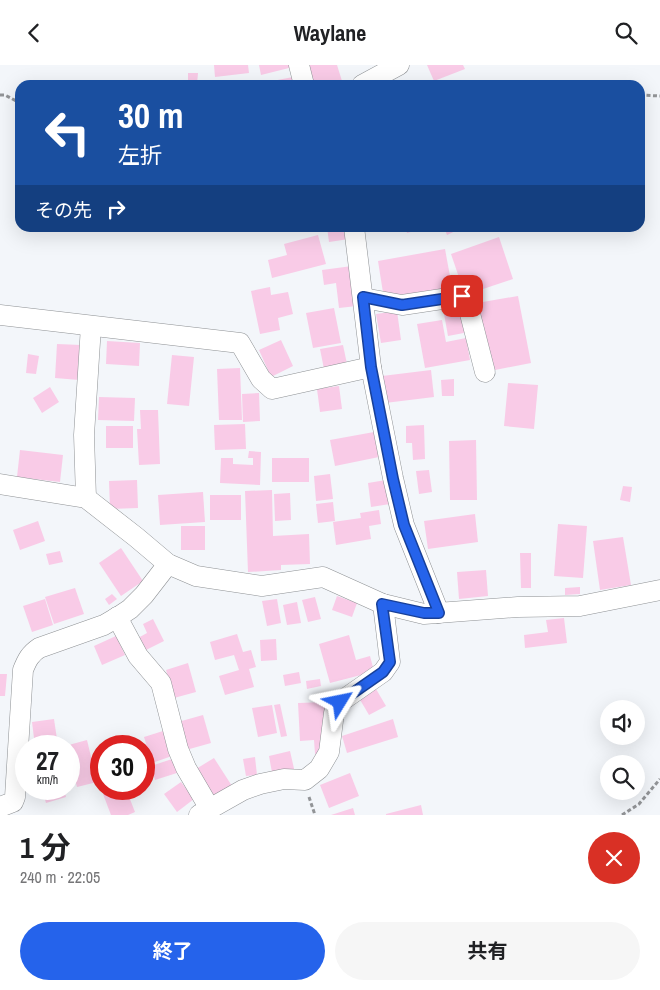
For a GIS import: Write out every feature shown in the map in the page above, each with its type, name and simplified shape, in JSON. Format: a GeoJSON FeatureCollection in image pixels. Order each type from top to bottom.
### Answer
{"type":"FeatureCollection","features":[{"type":"Feature","properties":{"kind":"street"},"geometry":{"type":"LineString","coordinates":[[299,65],[303,80]]}},
{"type":"Feature","properties":{"kind":"street"},"geometry":{"type":"LineString","coordinates":[[371,80],[399,65]]}},
{"type":"Feature","properties":{"kind":"street"},"geometry":{"type":"LineString","coordinates":[[355,232],[371,367],[393,479],[404,525],[439,613]]}},
{"type":"Feature","properties":{"kind":"street"},"geometry":{"type":"LineString","coordinates":[[363,297],[402,305],[462,296],[467,302],[485,372]]}},
{"type":"Feature","properties":{"kind":"street"},"geometry":{"type":"LineString","coordinates":[[0,315],[240,343],[261,379],[272,389],[371,367]]}},
{"type":"Feature","properties":{"kind":"street"},"geometry":{"type":"LineString","coordinates":[[86,498],[84,435],[91,326]]}},
{"type":"Feature","properties":{"kind":"street"},"geometry":{"type":"LineString","coordinates":[[0,484],[86,498],[168,564],[196,576],[262,586],[324,577],[382,604],[424,613],[580,605],[660,590]]}},
{"type":"Feature","properties":{"kind":"street"},"geometry":{"type":"LineString","coordinates":[[0,807],[13,802],[15,797],[23,670],[32,653],[39,648],[104,625],[130,609],[144,595],[168,564]]}},
{"type":"Feature","properties":{"kind":"street"},"geometry":{"type":"LineString","coordinates":[[117,617],[138,656],[161,683],[178,749],[204,812],[260,784],[284,779],[305,779],[319,769],[329,752],[334,713],[340,702],[383,672],[390,662],[382,604]]}},
{"type":"Feature","properties":{"kind":"path"},"geometry":{"type":"LineString","coordinates":[[0,95],[5,95],[15,100]]}},
{"type":"Feature","properties":{"kind":"path"},"geometry":{"type":"LineString","coordinates":[[645,95],[660,96]]}},
{"type":"Feature","properties":{"kind":"path"},"geometry":{"type":"LineString","coordinates":[[622,815],[639,804],[660,779]]}},
{"type":"Feature","properties":{"kind":"building"},"geometry":{"type":"Polygon","coordinates":[[[214,65],[248,65],[249,73],[215,77],[214,65]]]}},
{"type":"Feature","properties":{"kind":"building"},"geometry":{"type":"Polygon","coordinates":[[[259,65],[293,65],[293,67],[261,75],[259,65]]]}},
{"type":"Feature","properties":{"kind":"building"},"geometry":{"type":"Polygon","coordinates":[[[304,65],[337,65],[342,80],[309,80],[304,65]]]}},
{"type":"Feature","properties":{"kind":"building"},"geometry":{"type":"Polygon","coordinates":[[[427,65],[463,65],[465,69],[437,80],[434,80],[427,65]]]}},
{"type":"Feature","properties":{"kind":"building"},"geometry":{"type":"Polygon","coordinates":[[[188,73],[198,73],[197,80],[188,80],[188,73]]]}},
{"type":"Feature","properties":{"kind":"building"},"geometry":{"type":"Polygon","coordinates":[[[293,77],[294,80],[278,80],[293,77]]]}},
{"type":"Feature","properties":{"kind":"building"},"geometry":{"type":"Polygon","coordinates":[[[328,232],[348,232],[349,239],[329,242],[328,232]]]}},
{"type":"Feature","properties":{"kind":"building"},"geometry":{"type":"Polygon","coordinates":[[[318,235],[326,264],[272,278],[268,260],[287,255],[284,244],[318,235]]]}},
{"type":"Feature","properties":{"kind":"building"},"geometry":{"type":"Polygon","coordinates":[[[499,237],[513,279],[465,295],[451,254],[499,237]]]}},
{"type":"Feature","properties":{"kind":"building"},"geometry":{"type":"Polygon","coordinates":[[[445,249],[452,287],[384,299],[378,261],[445,249]]]}},
{"type":"Feature","properties":{"kind":"building"},"geometry":{"type":"Polygon","coordinates":[[[352,266],[357,306],[339,308],[336,283],[324,285],[322,270],[352,266]]]}},
{"type":"Feature","properties":{"kind":"building"},"geometry":{"type":"Polygon","coordinates":[[[270,287],[271,295],[288,292],[293,314],[278,318],[280,330],[260,334],[251,291],[270,287]]]}},
{"type":"Feature","properties":{"kind":"building"},"geometry":{"type":"Polygon","coordinates":[[[518,296],[531,363],[490,371],[477,303],[518,296]]]}},
{"type":"Feature","properties":{"kind":"building"},"geometry":{"type":"Polygon","coordinates":[[[463,304],[469,332],[448,336],[443,308],[463,304]]]}},
{"type":"Feature","properties":{"kind":"building"},"geometry":{"type":"Polygon","coordinates":[[[334,308],[341,343],[313,348],[306,313],[334,308]]]}},
{"type":"Feature","properties":{"kind":"building"},"geometry":{"type":"Polygon","coordinates":[[[397,311],[401,340],[381,343],[376,314],[397,311]]]}},
{"type":"Feature","properties":{"kind":"building"},"geometry":{"type":"Polygon","coordinates":[[[442,320],[446,342],[466,338],[470,360],[425,368],[417,324],[442,320]]]}},
{"type":"Feature","properties":{"kind":"building"},"geometry":{"type":"Polygon","coordinates":[[[281,340],[293,366],[271,377],[259,350],[281,340]]]}},
{"type":"Feature","properties":{"kind":"building"},"geometry":{"type":"Polygon","coordinates":[[[107,341],[140,343],[139,366],[106,364],[107,341]]]}},
{"type":"Feature","properties":{"kind":"building"},"geometry":{"type":"Polygon","coordinates":[[[57,344],[81,345],[79,380],[55,378],[57,344]]]}},
{"type":"Feature","properties":{"kind":"building"},"geometry":{"type":"Polygon","coordinates":[[[343,345],[347,364],[324,369],[320,349],[343,345]]]}},
{"type":"Feature","properties":{"kind":"building"},"geometry":{"type":"Polygon","coordinates":[[[28,354],[39,356],[36,374],[26,373],[28,354]]]}},
{"type":"Feature","properties":{"kind":"building"},"geometry":{"type":"Polygon","coordinates":[[[172,355],[194,357],[189,406],[167,404],[172,355]]]}},
{"type":"Feature","properties":{"kind":"building"},"geometry":{"type":"Polygon","coordinates":[[[240,368],[242,420],[219,420],[217,369],[240,368]]]}},
{"type":"Feature","properties":{"kind":"building"},"geometry":{"type":"Polygon","coordinates":[[[431,370],[434,397],[385,403],[382,376],[431,370]]]}},
{"type":"Feature","properties":{"kind":"building"},"geometry":{"type":"Polygon","coordinates":[[[454,379],[454,396],[442,396],[441,380],[454,379]]]}},
{"type":"Feature","properties":{"kind":"building"},"geometry":{"type":"Polygon","coordinates":[[[508,383],[538,385],[534,429],[504,426],[508,383]]]}},
{"type":"Feature","properties":{"kind":"building"},"geometry":{"type":"Polygon","coordinates":[[[339,386],[342,409],[320,412],[317,389],[339,386]]]}},
{"type":"Feature","properties":{"kind":"building"},"geometry":{"type":"Polygon","coordinates":[[[50,387],[59,402],[42,413],[33,398],[50,387]]]}},
{"type":"Feature","properties":{"kind":"building"},"geometry":{"type":"Polygon","coordinates":[[[259,393],[260,421],[243,422],[242,394],[259,393]]]}},
{"type":"Feature","properties":{"kind":"building"},"geometry":{"type":"Polygon","coordinates":[[[99,397],[135,398],[134,421],[98,420],[99,397]]]}},
{"type":"Feature","properties":{"kind":"building"},"geometry":{"type":"Polygon","coordinates":[[[140,410],[158,410],[160,464],[139,465],[137,429],[141,429],[140,410]]]}},
{"type":"Feature","properties":{"kind":"building"},"geometry":{"type":"Polygon","coordinates":[[[245,424],[246,449],[215,450],[214,425],[245,424]]]}},
{"type":"Feature","properties":{"kind":"building"},"geometry":{"type":"Polygon","coordinates":[[[424,425],[425,459],[413,460],[412,443],[406,443],[406,426],[424,425]]]}},
{"type":"Feature","properties":{"kind":"building"},"geometry":{"type":"Polygon","coordinates":[[[106,426],[133,426],[133,448],[106,448],[106,426]]]}},
{"type":"Feature","properties":{"kind":"building"},"geometry":{"type":"Polygon","coordinates":[[[374,432],[379,457],[335,466],[330,440],[374,432]]]}},
{"type":"Feature","properties":{"kind":"building"},"geometry":{"type":"Polygon","coordinates":[[[476,440],[477,500],[450,500],[449,441],[476,440]]]}},
{"type":"Feature","properties":{"kind":"building"},"geometry":{"type":"Polygon","coordinates":[[[20,450],[63,455],[60,482],[17,477],[20,450]]]}},
{"type":"Feature","properties":{"kind":"building"},"geometry":{"type":"Polygon","coordinates":[[[249,451],[261,452],[260,485],[220,483],[221,458],[233,458],[233,464],[253,465],[253,458],[248,458],[249,451]]]}},
{"type":"Feature","properties":{"kind":"building"},"geometry":{"type":"Polygon","coordinates":[[[272,458],[309,458],[309,482],[272,482],[272,458]]]}},
{"type":"Feature","properties":{"kind":"building"},"geometry":{"type":"Polygon","coordinates":[[[429,470],[432,492],[419,494],[416,471],[429,470]]]}},
{"type":"Feature","properties":{"kind":"building"},"geometry":{"type":"Polygon","coordinates":[[[330,474],[333,499],[316,501],[314,476],[330,474]]]}},
{"type":"Feature","properties":{"kind":"building"},"geometry":{"type":"Polygon","coordinates":[[[137,480],[138,508],[110,509],[109,481],[137,480]]]}},
{"type":"Feature","properties":{"kind":"building"},"geometry":{"type":"Polygon","coordinates":[[[386,480],[390,504],[371,507],[368,483],[386,480]]]}},
{"type":"Feature","properties":{"kind":"building"},"geometry":{"type":"Polygon","coordinates":[[[623,486],[632,487],[630,502],[620,500],[623,486]]]}},
{"type":"Feature","properties":{"kind":"building"},"geometry":{"type":"Polygon","coordinates":[[[272,490],[273,536],[309,534],[310,564],[281,565],[281,570],[248,572],[245,491],[272,490]]]}},
{"type":"Feature","properties":{"kind":"building"},"geometry":{"type":"Polygon","coordinates":[[[203,492],[205,522],[160,525],[158,495],[203,492]]]}},
{"type":"Feature","properties":{"kind":"building"},"geometry":{"type":"Polygon","coordinates":[[[290,493],[291,520],[275,521],[274,494],[290,493]]]}},
{"type":"Feature","properties":{"kind":"building"},"geometry":{"type":"Polygon","coordinates":[[[210,495],[241,495],[241,520],[210,520],[210,495]]]}},
{"type":"Feature","properties":{"kind":"building"},"geometry":{"type":"Polygon","coordinates":[[[333,502],[335,521],[318,523],[316,504],[333,502]]]}},
{"type":"Feature","properties":{"kind":"building"},"geometry":{"type":"Polygon","coordinates":[[[379,510],[381,524],[369,526],[371,539],[336,545],[333,522],[361,518],[360,513],[379,510]]]}},
{"type":"Feature","properties":{"kind":"building"},"geometry":{"type":"Polygon","coordinates":[[[475,514],[478,542],[428,549],[424,521],[475,514]]]}},
{"type":"Feature","properties":{"kind":"building"},"geometry":{"type":"Polygon","coordinates":[[[38,521],[45,541],[20,550],[13,530],[38,521]]]}},
{"type":"Feature","properties":{"kind":"building"},"geometry":{"type":"Polygon","coordinates":[[[558,524],[587,526],[583,578],[554,576],[558,524]]]}},
{"type":"Feature","properties":{"kind":"building"},"geometry":{"type":"Polygon","coordinates":[[[181,526],[205,526],[205,550],[181,550],[181,526]]]}},
{"type":"Feature","properties":{"kind":"building"},"geometry":{"type":"Polygon","coordinates":[[[623,537],[631,585],[600,590],[593,541],[623,537]]]}},
{"type":"Feature","properties":{"kind":"building"},"geometry":{"type":"Polygon","coordinates":[[[121,548],[143,581],[121,596],[99,563],[121,548]]]}},
{"type":"Feature","properties":{"kind":"building"},"geometry":{"type":"Polygon","coordinates":[[[60,551],[63,562],[49,565],[46,554],[60,551]]]}},
{"type":"Feature","properties":{"kind":"building"},"geometry":{"type":"Polygon","coordinates":[[[520,553],[531,553],[531,588],[521,588],[520,553]]]}},
{"type":"Feature","properties":{"kind":"building"},"geometry":{"type":"Polygon","coordinates":[[[486,570],[488,596],[459,599],[457,572],[486,570]]]}},
{"type":"Feature","properties":{"kind":"building"},"geometry":{"type":"Polygon","coordinates":[[[580,587],[580,594],[565,595],[565,588],[580,587]]]}},
{"type":"Feature","properties":{"kind":"building"},"geometry":{"type":"Polygon","coordinates":[[[75,588],[84,614],[54,624],[45,597],[75,588]]]}},
{"type":"Feature","properties":{"kind":"building"},"geometry":{"type":"Polygon","coordinates":[[[112,594],[117,599],[109,605],[105,599],[112,594]]]}},
{"type":"Feature","properties":{"kind":"building"},"geometry":{"type":"Polygon","coordinates":[[[337,596],[357,603],[352,617],[332,610],[337,596]]]}},
{"type":"Feature","properties":{"kind":"building"},"geometry":{"type":"Polygon","coordinates":[[[315,597],[321,619],[308,622],[302,600],[315,597]]]}},
{"type":"Feature","properties":{"kind":"building"},"geometry":{"type":"Polygon","coordinates":[[[45,599],[53,625],[32,632],[23,606],[45,599]]]}},
{"type":"Feature","properties":{"kind":"building"},"geometry":{"type":"Polygon","coordinates":[[[277,599],[281,623],[267,626],[262,601],[277,599]]]}},
{"type":"Feature","properties":{"kind":"building"},"geometry":{"type":"Polygon","coordinates":[[[297,602],[301,623],[287,625],[283,605],[297,602]]]}},
{"type":"Feature","properties":{"kind":"building"},"geometry":{"type":"Polygon","coordinates":[[[564,618],[567,643],[525,648],[524,635],[548,632],[546,620],[564,618]]]}},
{"type":"Feature","properties":{"kind":"building"},"geometry":{"type":"Polygon","coordinates":[[[153,619],[164,641],[144,651],[138,638],[147,633],[143,624],[153,619]]]}},
{"type":"Feature","properties":{"kind":"building"},"geometry":{"type":"Polygon","coordinates":[[[237,634],[243,652],[251,650],[256,667],[249,669],[254,687],[225,695],[219,676],[239,670],[234,655],[215,660],[210,642],[237,634]]]}},
{"type":"Feature","properties":{"kind":"building"},"geometry":{"type":"Polygon","coordinates":[[[349,635],[356,660],[370,656],[375,675],[362,678],[361,675],[330,683],[319,644],[349,635]]]}},
{"type":"Feature","properties":{"kind":"building"},"geometry":{"type":"Polygon","coordinates":[[[116,636],[125,655],[102,665],[94,646],[116,636]]]}},
{"type":"Feature","properties":{"kind":"building"},"geometry":{"type":"Polygon","coordinates":[[[276,639],[277,660],[261,661],[260,640],[276,639]]]}},
{"type":"Feature","properties":{"kind":"building"},"geometry":{"type":"Polygon","coordinates":[[[188,663],[196,692],[174,698],[166,670],[188,663]]]}},
{"type":"Feature","properties":{"kind":"building"},"geometry":{"type":"Polygon","coordinates":[[[299,672],[301,683],[285,686],[283,675],[299,672]]]}},
{"type":"Feature","properties":{"kind":"building"},"geometry":{"type":"Polygon","coordinates":[[[0,674],[7,674],[5,696],[0,696],[0,674]]]}},
{"type":"Feature","properties":{"kind":"building"},"geometry":{"type":"Polygon","coordinates":[[[320,679],[321,686],[307,689],[306,681],[320,679]]]}},
{"type":"Feature","properties":{"kind":"building"},"geometry":{"type":"Polygon","coordinates":[[[376,689],[386,706],[369,715],[359,698],[376,689]]]}},
{"type":"Feature","properties":{"kind":"building"},"geometry":{"type":"Polygon","coordinates":[[[325,702],[328,753],[315,754],[314,740],[300,741],[298,703],[325,702]]]}},
{"type":"Feature","properties":{"kind":"building"},"geometry":{"type":"Polygon","coordinates":[[[280,704],[287,736],[281,737],[274,705],[280,704]]]}},
{"type":"Feature","properties":{"kind":"building"},"geometry":{"type":"Polygon","coordinates":[[[272,705],[277,733],[258,737],[252,708],[272,705]]]}},
{"type":"Feature","properties":{"kind":"building"},"geometry":{"type":"Polygon","coordinates":[[[203,715],[211,743],[186,750],[178,722],[203,715]]]}},
{"type":"Feature","properties":{"kind":"building"},"geometry":{"type":"Polygon","coordinates":[[[54,719],[56,735],[34,735],[32,722],[54,719]]]}},
{"type":"Feature","properties":{"kind":"building"},"geometry":{"type":"Polygon","coordinates":[[[393,719],[398,737],[347,753],[342,736],[393,719]]]}},
{"type":"Feature","properties":{"kind":"building"},"geometry":{"type":"Polygon","coordinates":[[[163,731],[172,756],[155,762],[155,735],[150,735],[163,731]]]}},
{"type":"Feature","properties":{"kind":"building"},"geometry":{"type":"Polygon","coordinates":[[[87,740],[90,753],[90,784],[80,786],[80,742],[87,740]]]}},
{"type":"Feature","properties":{"kind":"building"},"geometry":{"type":"Polygon","coordinates":[[[290,751],[295,773],[273,778],[269,756],[290,751]]]}},
{"type":"Feature","properties":{"kind":"building"},"geometry":{"type":"Polygon","coordinates":[[[255,757],[257,775],[246,776],[243,759],[255,757]]]}},
{"type":"Feature","properties":{"kind":"building"},"geometry":{"type":"Polygon","coordinates":[[[175,758],[180,772],[155,780],[155,765],[175,758]]]}},
{"type":"Feature","properties":{"kind":"building"},"geometry":{"type":"Polygon","coordinates":[[[214,758],[232,786],[214,797],[196,769],[214,758]]]}},
{"type":"Feature","properties":{"kind":"building"},"geometry":{"type":"Polygon","coordinates":[[[350,773],[359,796],[329,808],[320,785],[350,773]]]}},
{"type":"Feature","properties":{"kind":"building"},"geometry":{"type":"Polygon","coordinates":[[[181,782],[194,799],[177,812],[164,794],[181,782]]]}},
{"type":"Feature","properties":{"kind":"building"},"geometry":{"type":"Polygon","coordinates":[[[45,800],[56,800],[46,803],[45,800]]]}},
{"type":"Feature","properties":{"kind":"building"},"geometry":{"type":"Polygon","coordinates":[[[105,800],[130,800],[135,812],[128,815],[111,815],[105,800]]]}},
{"type":"Feature","properties":{"kind":"building"},"geometry":{"type":"Polygon","coordinates":[[[421,805],[423,815],[386,815],[386,814],[421,805]]]}},
{"type":"Feature","properties":{"kind":"building"},"geometry":{"type":"Polygon","coordinates":[[[353,808],[355,815],[331,815],[353,808]]]}},
{"type":"Feature","properties":{"kind":"route"},"geometry":{"type":"LineString","coordinates":[[340,702],[383,672],[390,662],[382,604],[424,613],[439,613],[404,525],[371,367],[363,297],[402,305],[462,296]]}}]}
